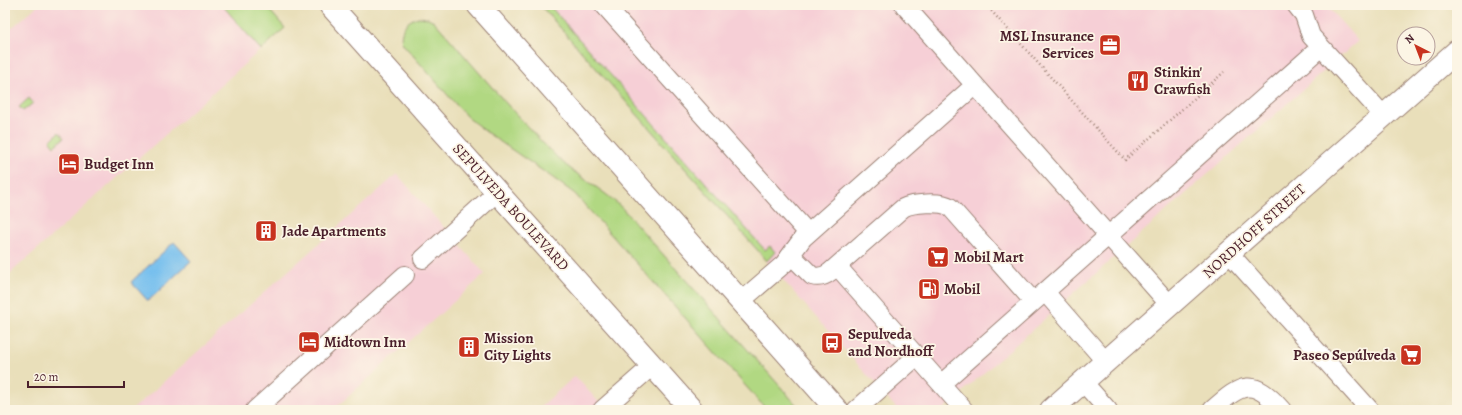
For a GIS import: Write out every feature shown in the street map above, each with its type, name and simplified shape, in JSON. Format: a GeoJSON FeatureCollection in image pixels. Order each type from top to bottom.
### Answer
{"type":"FeatureCollection","features":[{"type":"Feature","properties":{"kind":"main road"},"geometry":{"type":"LineString","coordinates":[[478,5],[837,410]]}},
{"type":"Feature","properties":{"kind":"main road","name":"SEPULVEDA BOULEVARD"},"geometry":{"type":"LineString","coordinates":[[337,8],[497,192],[692,410]]}},
{"type":"Feature","properties":{"kind":"main road","name":"NORDHOFF STREET"},"geometry":{"type":"LineString","coordinates":[[1051,410],[1457,51]]}},
{"type":"Feature","properties":{"kind":"lane"},"geometry":{"type":"LineString","coordinates":[[604,5],[808,233]]}},
{"type":"Feature","properties":{"kind":"lane"},"geometry":{"type":"LineString","coordinates":[[904,5],[1170,305]]}},
{"type":"Feature","properties":{"kind":"lane"},"geometry":{"type":"LineString","coordinates":[[1296,5],[1306,19],[1309,33],[1384,116]]}},
{"type":"Feature","properties":{"kind":"lane"},"geometry":{"type":"LineString","coordinates":[[941,384],[1321,47]]}},
{"type":"Feature","properties":{"kind":"lane"},"geometry":{"type":"LineString","coordinates":[[741,301],[784,264],[808,233],[975,85]]}},
{"type":"Feature","properties":{"kind":"lane"},"geometry":{"type":"LineString","coordinates":[[423,258],[497,192]]}},
{"type":"Feature","properties":{"kind":"lane"},"geometry":{"type":"LineString","coordinates":[[792,255],[809,273],[816,277],[827,275],[903,208],[915,204],[946,205],[950,207],[1106,362]]}},
{"type":"Feature","properties":{"kind":"lane"},"geometry":{"type":"LineString","coordinates":[[1229,253],[1370,410]]}},
{"type":"Feature","properties":{"kind":"lane"},"geometry":{"type":"LineString","coordinates":[[837,266],[964,410]]}},
{"type":"Feature","properties":{"kind":"lane"},"geometry":{"type":"LineString","coordinates":[[255,410],[405,275]]}},
{"type":"Feature","properties":{"kind":"lane"},"geometry":{"type":"LineString","coordinates":[[856,410],[917,356]]}},
{"type":"Feature","properties":{"kind":"lane"},"geometry":{"type":"LineString","coordinates":[[602,410],[652,366]]}},
{"type":"Feature","properties":{"kind":"lane"},"geometry":{"type":"LineString","coordinates":[[1083,382],[1108,410]]}},
{"type":"Feature","properties":{"kind":"lane"},"geometry":{"type":"LineString","coordinates":[[1212,410],[1235,391],[1247,388],[1258,389],[1264,392],[1282,410]]}},
{"type":"Feature","properties":{"kind":"path"},"geometry":{"type":"LineString","coordinates":[[986,5],[1125,160],[1224,72]]}},
{"type":"Feature","properties":{"kind":"shaded area","name":"Budget Inn"},"geometry":{"type":"Polygon","coordinates":[[[38,5],[265,5],[285,28],[5,278],[5,34],[38,5]]]}},
{"type":"Feature","properties":{"kind":"shaded area"},"geometry":{"type":"Polygon","coordinates":[[[540,5],[1326,5],[1358,41],[942,410],[898,410],[540,5]]]}},
{"type":"Feature","properties":{"kind":"shaded area","name":"Midtown Inn"},"geometry":{"type":"Polygon","coordinates":[[[397,174],[485,274],[333,410],[132,410],[397,174]]]}},
{"type":"Feature","properties":{"kind":"shaded area"},"geometry":{"type":"Polygon","coordinates":[[[575,376],[606,410],[537,410],[575,376]]]}},
{"type":"Feature","properties":{"kind":"green space"},"geometry":{"type":"Polygon","coordinates":[[[222,5],[265,5],[285,28],[261,50],[222,5]]]}},
{"type":"Feature","properties":{"kind":"green space"},"geometry":{"type":"Polygon","coordinates":[[[540,5],[549,5],[765,250],[770,246],[775,252],[767,261],[540,5]]]}},
{"type":"Feature","properties":{"kind":"green space"},"geometry":{"type":"Polygon","coordinates":[[[418,17],[428,18],[434,21],[511,109],[559,159],[574,172],[615,201],[622,208],[801,410],[767,410],[575,194],[467,117],[402,43],[401,38],[404,27],[410,21],[418,17]]]}},
{"type":"Feature","properties":{"kind":"green space"},"geometry":{"type":"Polygon","coordinates":[[[29,98],[33,103],[23,111],[19,107],[29,98]]]}},
{"type":"Feature","properties":{"kind":"green space"},"geometry":{"type":"Polygon","coordinates":[[[59,132],[64,138],[54,146],[50,141],[59,132]]]}},
{"type":"Feature","properties":{"kind":"water"},"geometry":{"type":"Polygon","coordinates":[[[174,242],[191,261],[148,301],[131,282],[174,242]]]}},
{"type":"Feature","properties":{"kind":"place","name":"MSL Insurance Services"},"geometry":{"type":"Point","coordinates":[1110,45]}},
{"type":"Feature","properties":{"kind":"place","name":"Stinkin' Crawfish"},"geometry":{"type":"Point","coordinates":[1138,81]}},
{"type":"Feature","properties":{"kind":"place","name":"Budget Inn"},"geometry":{"type":"Point","coordinates":[69,164]}},
{"type":"Feature","properties":{"kind":"place","name":"Jade Apartments"},"geometry":{"type":"Point","coordinates":[266,231]}},
{"type":"Feature","properties":{"kind":"place","name":"Mobil Mart"},"geometry":{"type":"Point","coordinates":[938,257]}},
{"type":"Feature","properties":{"kind":"place","name":"Mobil"},"geometry":{"type":"Point","coordinates":[929,289]}},
{"type":"Feature","properties":{"kind":"place","name":"Midtown Inn"},"geometry":{"type":"Point","coordinates":[309,342]}},
{"type":"Feature","properties":{"kind":"place","name":"Sepulveda and Nordhoff"},"geometry":{"type":"Point","coordinates":[832,343]}},
{"type":"Feature","properties":{"kind":"place","name":"Mission City Lights"},"geometry":{"type":"Point","coordinates":[469,347]}},
{"type":"Feature","properties":{"kind":"place","name":"Paseo Sepúlveda"},"geometry":{"type":"Point","coordinates":[1411,355]}}]}
